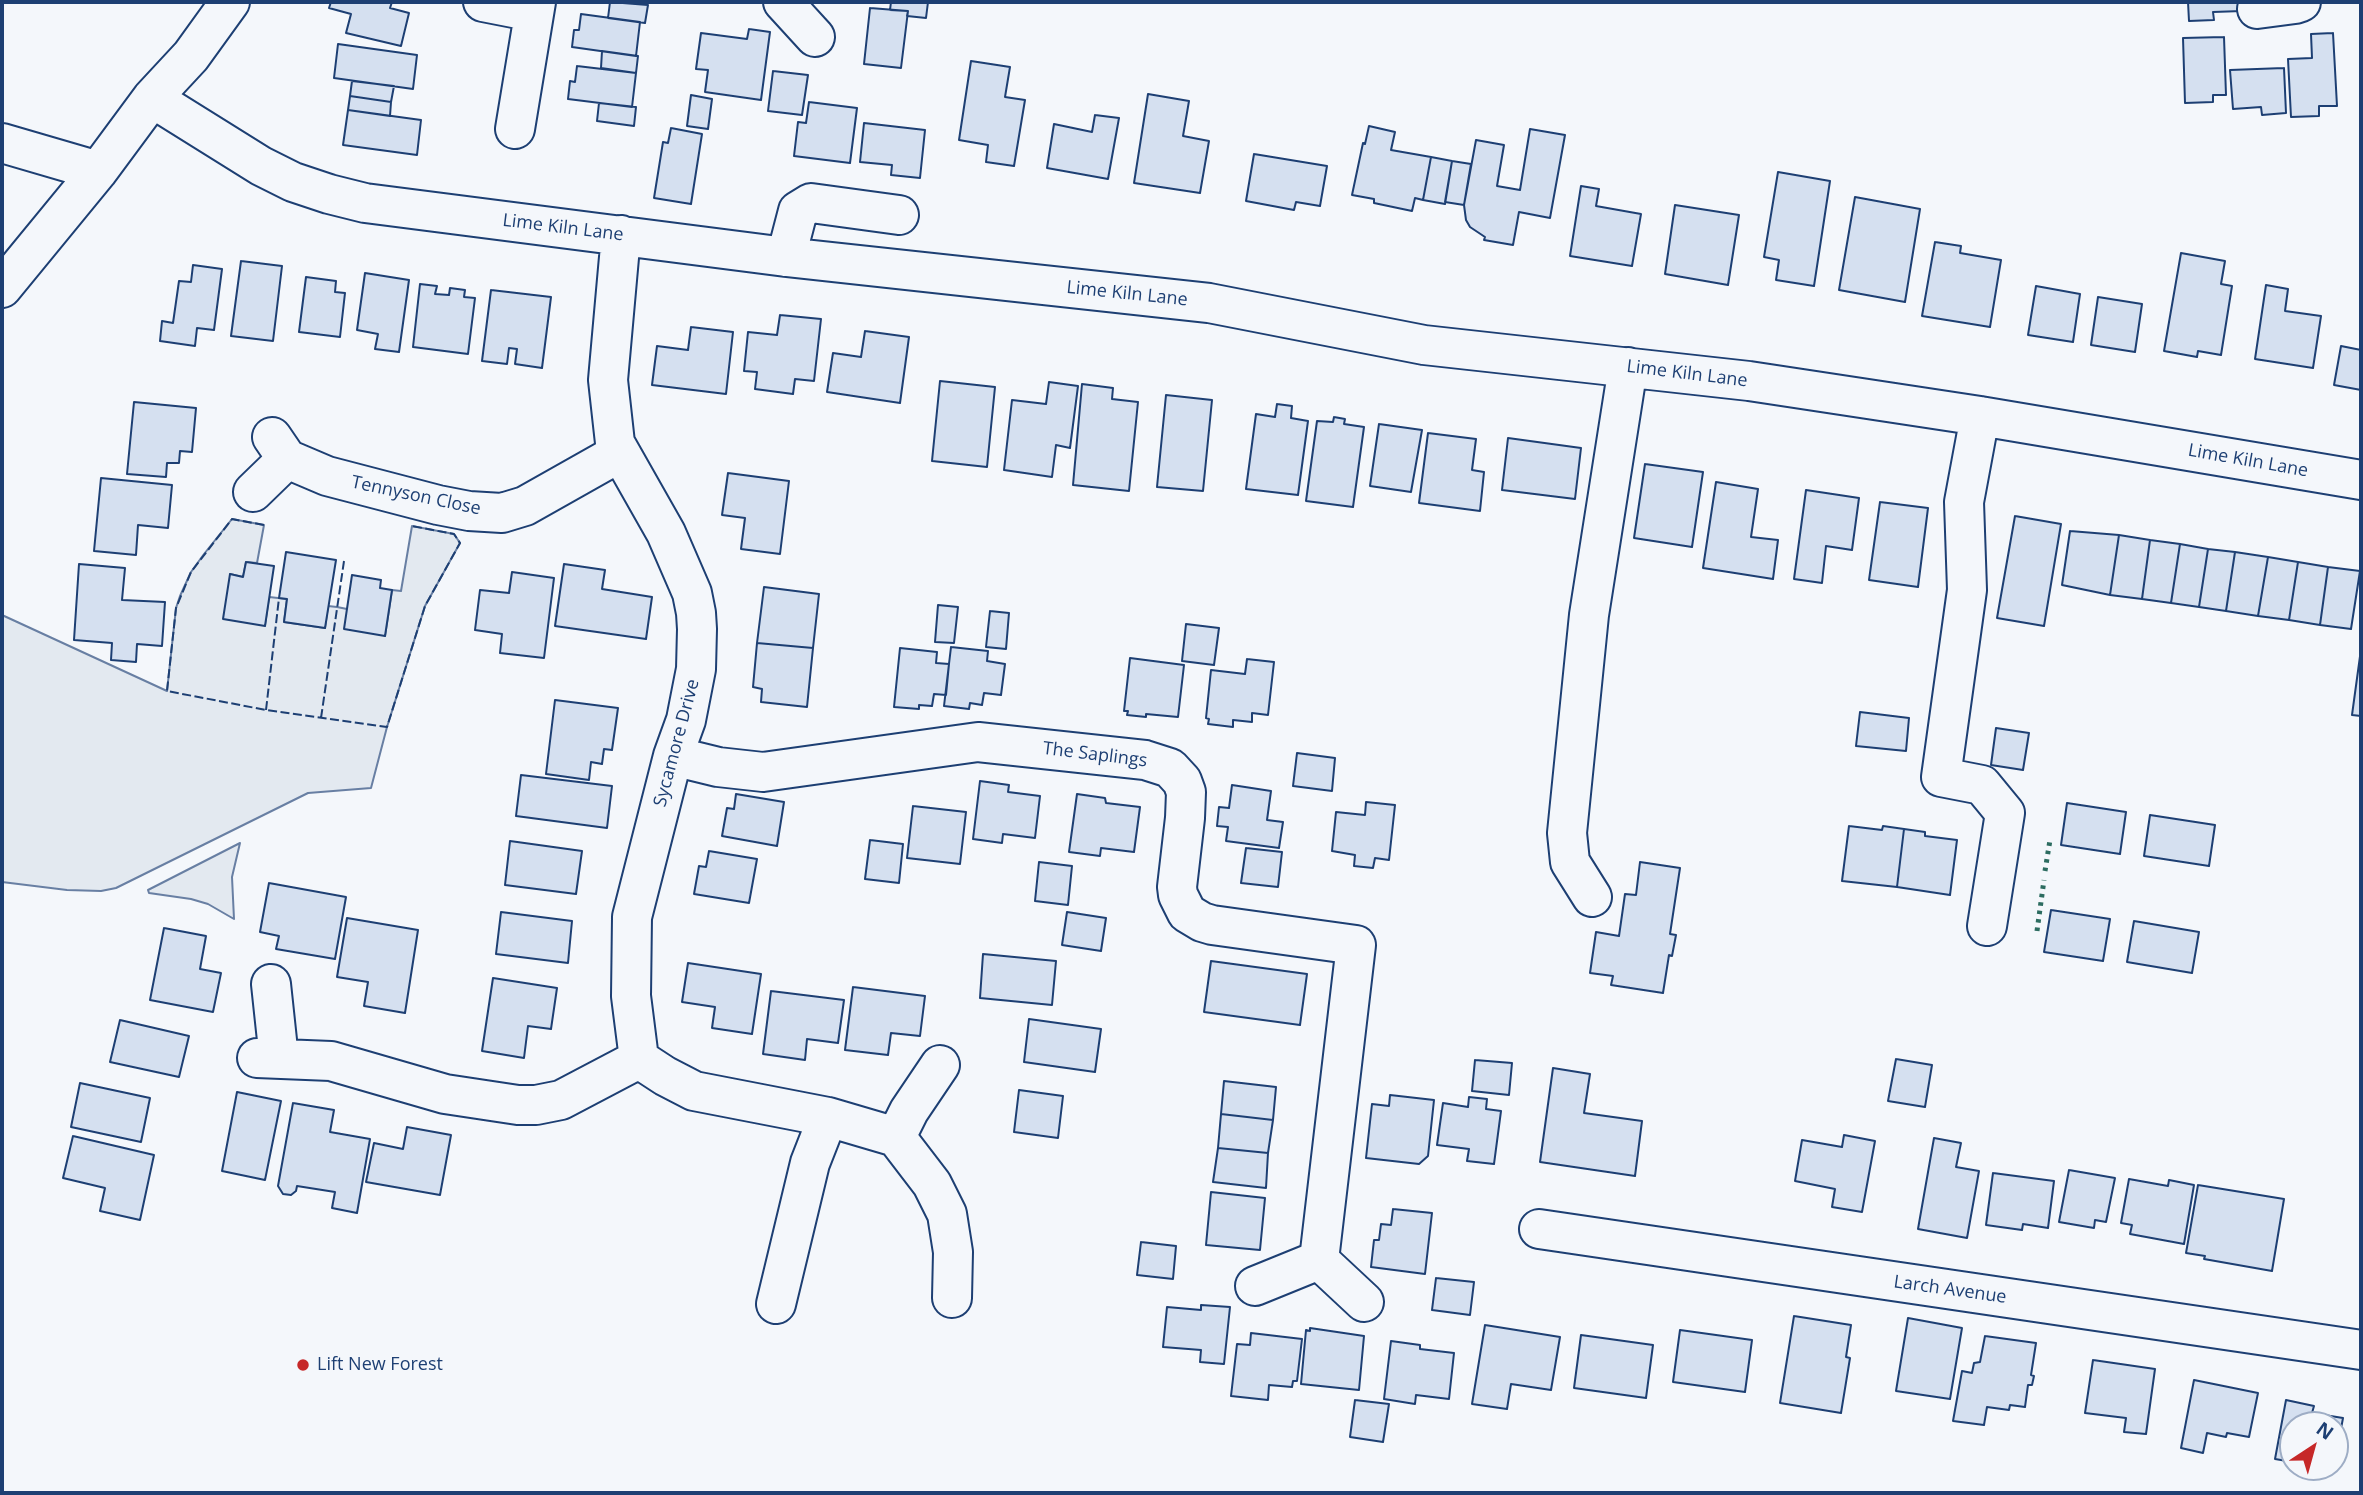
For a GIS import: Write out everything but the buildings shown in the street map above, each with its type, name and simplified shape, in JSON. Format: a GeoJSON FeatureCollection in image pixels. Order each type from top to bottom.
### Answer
{"type":"FeatureCollection","features":[{"type":"Feature","properties":{"kind":"street"},"geometry":{"type":"LineString","coordinates":[[2,288],[98,171],[152,98],[191,56],[230,2]]}},
{"type":"Feature","properties":{"kind":"street"},"geometry":{"type":"LineString","coordinates":[[483,2],[535,7],[514,129]]}},
{"type":"Feature","properties":{"kind":"street"},"geometry":{"type":"LineString","coordinates":[[783,2],[815,37]]}},
{"type":"Feature","properties":{"kind":"street"},"geometry":{"type":"LineString","coordinates":[[2257,9],[2301,2]]}},
{"type":"Feature","properties":{"kind":"street","name":"Lime Kiln Lane"},"geometry":{"type":"LineString","coordinates":[[152,98],[261,166],[329,194],[365,203],[786,257],[1209,303],[1424,345],[1749,381],[1980,416],[2361,480]]}},
{"type":"Feature","properties":{"kind":"street"},"geometry":{"type":"LineString","coordinates":[[2,143],[98,171]]}},
{"type":"Feature","properties":{"kind":"street"},"geometry":{"type":"LineString","coordinates":[[786,257],[798,211],[811,203],[899,215]]}},
{"type":"Feature","properties":{"kind":"street","name":"Sycamore Drive"},"geometry":{"type":"LineString","coordinates":[[621,235],[608,380],[611,420],[619,453],[666,533],[692,593],[696,612],[696,669],[686,720],[674,756],[632,918],[631,996],[639,1059]]}},
{"type":"Feature","properties":{"kind":"street"},"geometry":{"type":"LineString","coordinates":[[1592,897],[1570,862],[1567,833],[1589,615],[1628,367]]}},
{"type":"Feature","properties":{"kind":"street"},"geometry":{"type":"LineString","coordinates":[[1980,416],[1964,502],[1966,590],[1941,777],[1982,785],[2005,813],[1987,926]]}},
{"type":"Feature","properties":{"kind":"street","name":"Tennyson Close"},"geometry":{"type":"LineString","coordinates":[[253,492],[279,448],[351,483],[438,505],[469,511],[502,513],[525,506],[619,453]]}},
{"type":"Feature","properties":{"kind":"street","name":"The Saplings"},"geometry":{"type":"LineString","coordinates":[[674,756],[718,767],[763,772],[978,742],[1145,760],[1170,768],[1182,781],[1186,792],[1177,887],[1187,913],[1212,925],[1356,945],[1319,1260]]}},
{"type":"Feature","properties":{"kind":"street"},"geometry":{"type":"LineString","coordinates":[[271,984],[268,1058],[331,1061],[445,1094],[517,1105],[536,1105],[561,1100],[639,1059],[694,1091],[828,1117],[896,1137],[932,1184],[943,1204],[950,1226],[953,1252],[952,1298]]}},
{"type":"Feature","properties":{"kind":"street"},"geometry":{"type":"LineString","coordinates":[[896,1137],[909,1111],[940,1065]]}},
{"type":"Feature","properties":{"kind":"street"},"geometry":{"type":"LineString","coordinates":[[776,1304],[807,1174],[828,1117]]}},
{"type":"Feature","properties":{"kind":"street","name":"Larch Avenue"},"geometry":{"type":"LineString","coordinates":[[1539,1229],[2361,1350]]}},
{"type":"Feature","properties":{"kind":"street"},"geometry":{"type":"LineString","coordinates":[[1255,1286],[1319,1260],[1364,1302]]}},
{"type":"Feature","properties":{"kind":"shaded area"},"geometry":{"type":"Polygon","coordinates":[[[232,519],[264,525],[257,563],[246,562],[243,577],[230,574],[265,625],[269,597],[287,599],[284,622],[325,628],[328,606],[337,607],[347,609],[385,636],[392,590],[401,591],[412,526],[454,534],[460,543],[425,606],[371,788],[308,793],[116,888],[101,891],[67,890],[2,882],[2,615],[167,691],[176,608],[180,596],[191,572],[232,519]]]}},
{"type":"Feature","properties":{"kind":"shaded area"},"geometry":{"type":"Polygon","coordinates":[[[240,843],[232,877],[234,919],[208,904],[149,893],[148,890],[240,843]]]}},
{"type":"Feature","properties":{"kind":"hedge"},"geometry":{"type":"LineString","coordinates":[[2045,871],[2050,840]]}},
{"type":"Feature","properties":{"kind":"hedge"},"geometry":{"type":"LineString","coordinates":[[2037,931],[2044,880]]}},
{"type":"Feature","properties":{"kind":"fence"},"geometry":{"type":"LineString","coordinates":[[264,525],[232,519],[191,572],[176,608],[167,691],[266,710],[387,727],[425,606],[460,543],[454,534],[412,526]]}},
{"type":"Feature","properties":{"kind":"fence"},"geometry":{"type":"LineString","coordinates":[[321,718],[344,561]]}},
{"type":"Feature","properties":{"kind":"fence"},"geometry":{"type":"LineString","coordinates":[[266,710],[279,598]]}},
{"type":"Feature","properties":{"kind":"place","name":"Lift New Forest"},"geometry":{"type":"Point","coordinates":[303,1365]}}]}
